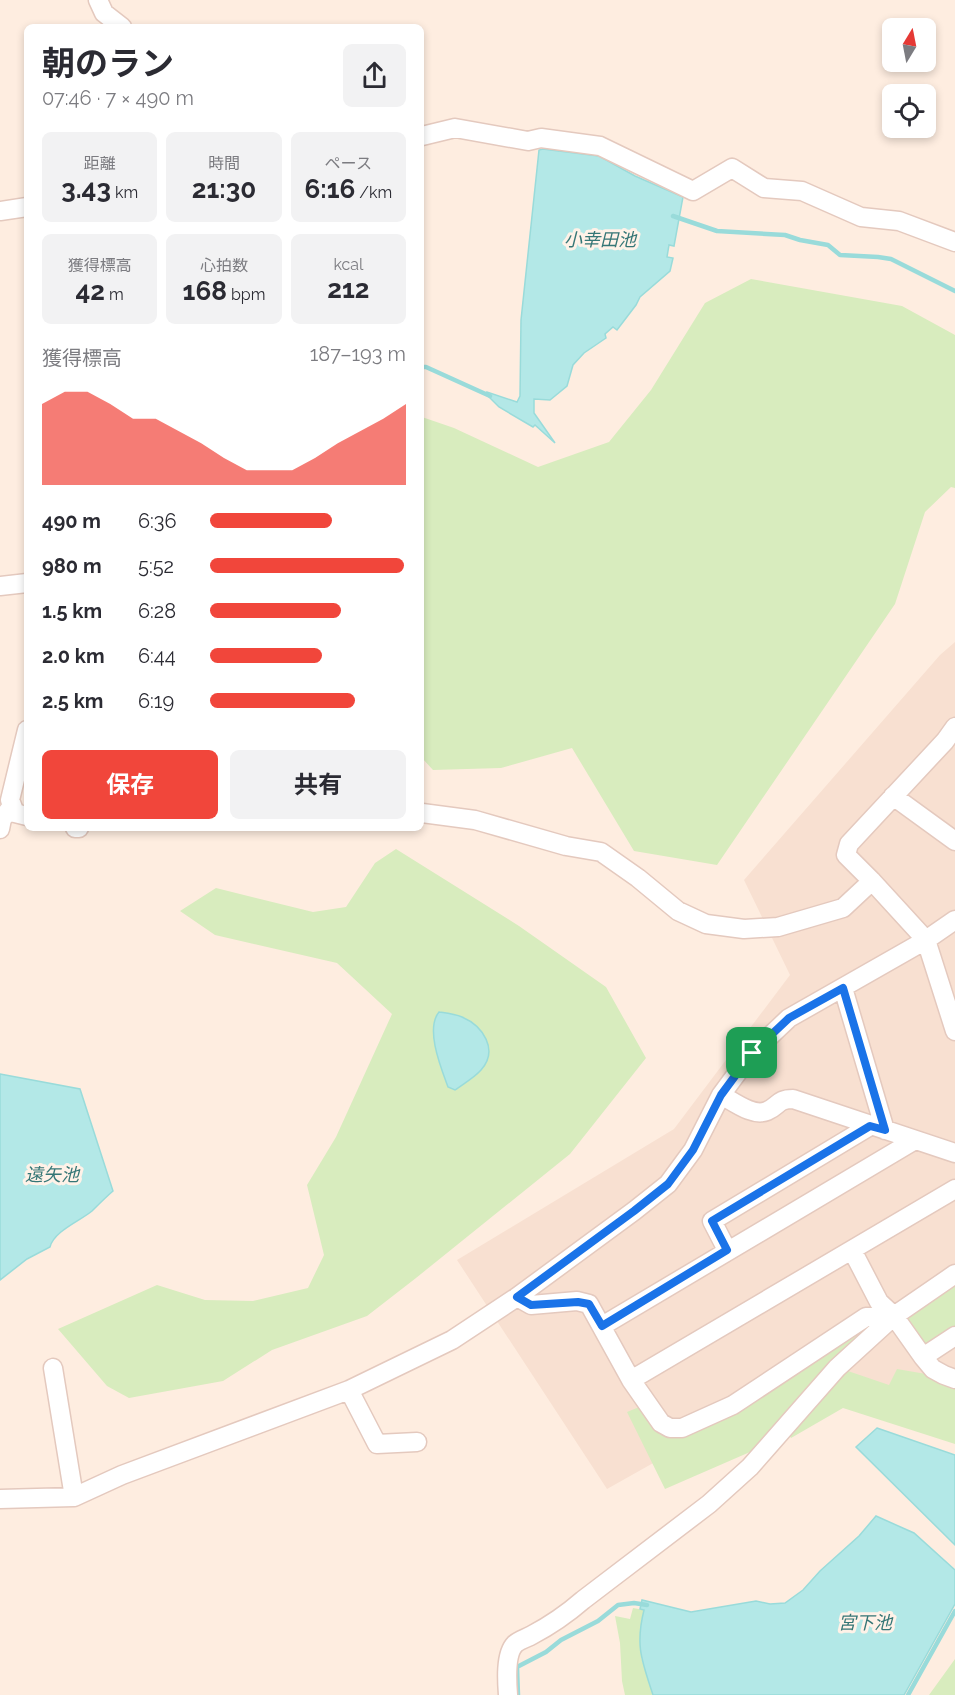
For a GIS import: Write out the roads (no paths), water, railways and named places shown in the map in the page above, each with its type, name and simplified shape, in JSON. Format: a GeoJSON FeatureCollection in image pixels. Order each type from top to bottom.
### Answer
{"type":"FeatureCollection","features":[{"type":"Feature","properties":{"kind":"street"},"geometry":{"type":"LineString","coordinates":[[98,0],[104,13],[118,24]]}},
{"type":"Feature","properties":{"kind":"street"},"geometry":{"type":"LineString","coordinates":[[424,136],[455,128],[528,141],[541,138],[600,146],[693,191],[732,168],[764,188],[802,191],[861,218],[899,221],[955,242]]}},
{"type":"Feature","properties":{"kind":"street"},"geometry":{"type":"LineString","coordinates":[[0,211],[24,207]]}},
{"type":"Feature","properties":{"kind":"street"},"geometry":{"type":"LineString","coordinates":[[0,586],[24,583]]}},
{"type":"Feature","properties":{"kind":"street"},"geometry":{"type":"LineString","coordinates":[[952,739],[893,796],[849,844],[846,855],[926,940],[955,1031]]}},
{"type":"Feature","properties":{"kind":"street"},"geometry":{"type":"LineString","coordinates":[[24,742],[10,800],[15,813],[24,815]]}},
{"type":"Feature","properties":{"kind":"street"},"geometry":{"type":"LineString","coordinates":[[893,796],[955,841]]}},
{"type":"Feature","properties":{"kind":"street"},"geometry":{"type":"LineString","coordinates":[[0,829],[2,819],[12,806]]}},
{"type":"Feature","properties":{"kind":"street"},"geometry":{"type":"LineString","coordinates":[[424,813],[475,820],[566,846],[601,852],[638,878],[678,911],[706,924],[744,929],[777,927],[843,908],[872,881]]}},
{"type":"Feature","properties":{"kind":"street"},"geometry":{"type":"LineString","coordinates":[[0,1499],[74,1497],[122,1475],[350,1390],[452,1340],[517,1297],[668,1184],[693,1150],[721,1095],[752,1053],[789,1018],[926,940],[955,920]]}},
{"type":"Feature","properties":{"kind":"street"},"geometry":{"type":"LineString","coordinates":[[843,988],[877,1128]]}},
{"type":"Feature","properties":{"kind":"street"},"geometry":{"type":"LineString","coordinates":[[721,1095],[756,1113],[767,1111],[783,1099],[793,1099],[955,1153]]}},
{"type":"Feature","properties":{"kind":"street"},"geometry":{"type":"LineString","coordinates":[[727,1250],[712,1221],[877,1128]]}},
{"type":"Feature","properties":{"kind":"street"},"geometry":{"type":"LineString","coordinates":[[602,1326],[915,1140]]}},
{"type":"Feature","properties":{"kind":"street"},"geometry":{"type":"LineString","coordinates":[[631,1380],[955,1189]]}},
{"type":"Feature","properties":{"kind":"street"},"geometry":{"type":"LineString","coordinates":[[852,1250],[879,1302],[894,1316],[923,1357],[933,1369],[955,1378]]}},
{"type":"Feature","properties":{"kind":"street"},"geometry":{"type":"LineString","coordinates":[[508,1695],[509,1657],[515,1644],[568,1613],[709,1504],[750,1467],[837,1368],[894,1316],[955,1274]]}},
{"type":"Feature","properties":{"kind":"street"},"geometry":{"type":"LineString","coordinates":[[517,1297],[531,1305],[578,1302],[589,1304],[631,1380],[662,1424],[670,1428],[682,1428],[733,1406],[866,1317],[894,1316]]}},
{"type":"Feature","properties":{"kind":"street"},"geometry":{"type":"LineString","coordinates":[[923,1357],[955,1336]]}},
{"type":"Feature","properties":{"kind":"street"},"geometry":{"type":"LineString","coordinates":[[53,1368],[74,1497]]}},
{"type":"Feature","properties":{"kind":"street"},"geometry":{"type":"LineString","coordinates":[[350,1390],[377,1444],[417,1442]]}},
{"type":"Feature","properties":{"kind":"water","name":"小幸田池"},"geometry":{"type":"Polygon","coordinates":[[[539,150],[599,156],[635,176],[683,197],[674,246],[669,245],[667,257],[673,258],[670,271],[640,297],[617,330],[613,327],[605,334],[606,338],[584,353],[573,365],[567,386],[550,400],[534,399],[534,413],[555,443],[535,425],[533,427],[499,407],[487,395],[487,392],[517,402],[520,396],[521,320],[539,150]]]}},
{"type":"Feature","properties":{"kind":"water"},"geometry":{"type":"Polygon","coordinates":[[[439,1012],[456,1015],[470,1021],[482,1032],[488,1047],[489,1055],[481,1070],[455,1090],[448,1087],[436,1049],[434,1028],[439,1012]]]}},
{"type":"Feature","properties":{"kind":"water","name":"遠矢池"},"geometry":{"type":"Polygon","coordinates":[[[0,1074],[80,1089],[113,1191],[92,1211],[62,1231],[52,1241],[50,1247],[27,1259],[0,1280],[0,1074]]]}},
{"type":"Feature","properties":{"kind":"water"},"geometry":{"type":"Polygon","coordinates":[[[877,1428],[955,1455],[955,1545],[856,1447],[877,1428]]]}},
{"type":"Feature","properties":{"kind":"water","name":"宮下池"},"geometry":{"type":"Polygon","coordinates":[[[876,1516],[914,1533],[955,1570],[955,1604],[904,1695],[653,1695],[641,1653],[640,1634],[644,1610],[640,1609],[642,1600],[691,1612],[756,1601],[770,1604],[785,1603],[803,1590],[820,1571],[859,1536],[876,1516]]]}},
{"type":"Feature","properties":{"kind":"waterway"},"geometry":{"type":"LineString","coordinates":[[673,216],[717,231],[785,235],[828,245],[840,255],[891,259],[955,291]]}},
{"type":"Feature","properties":{"kind":"waterway"},"geometry":{"type":"LineString","coordinates":[[424,367],[490,396]]}},
{"type":"Feature","properties":{"kind":"waterway"},"geometry":{"type":"LineString","coordinates":[[518,1695],[517,1667],[598,1621],[618,1605],[634,1603],[647,1605]]}},
{"type":"Feature","properties":{"kind":"waterway"},"geometry":{"type":"LineString","coordinates":[[908,1695],[955,1611]]}}]}
